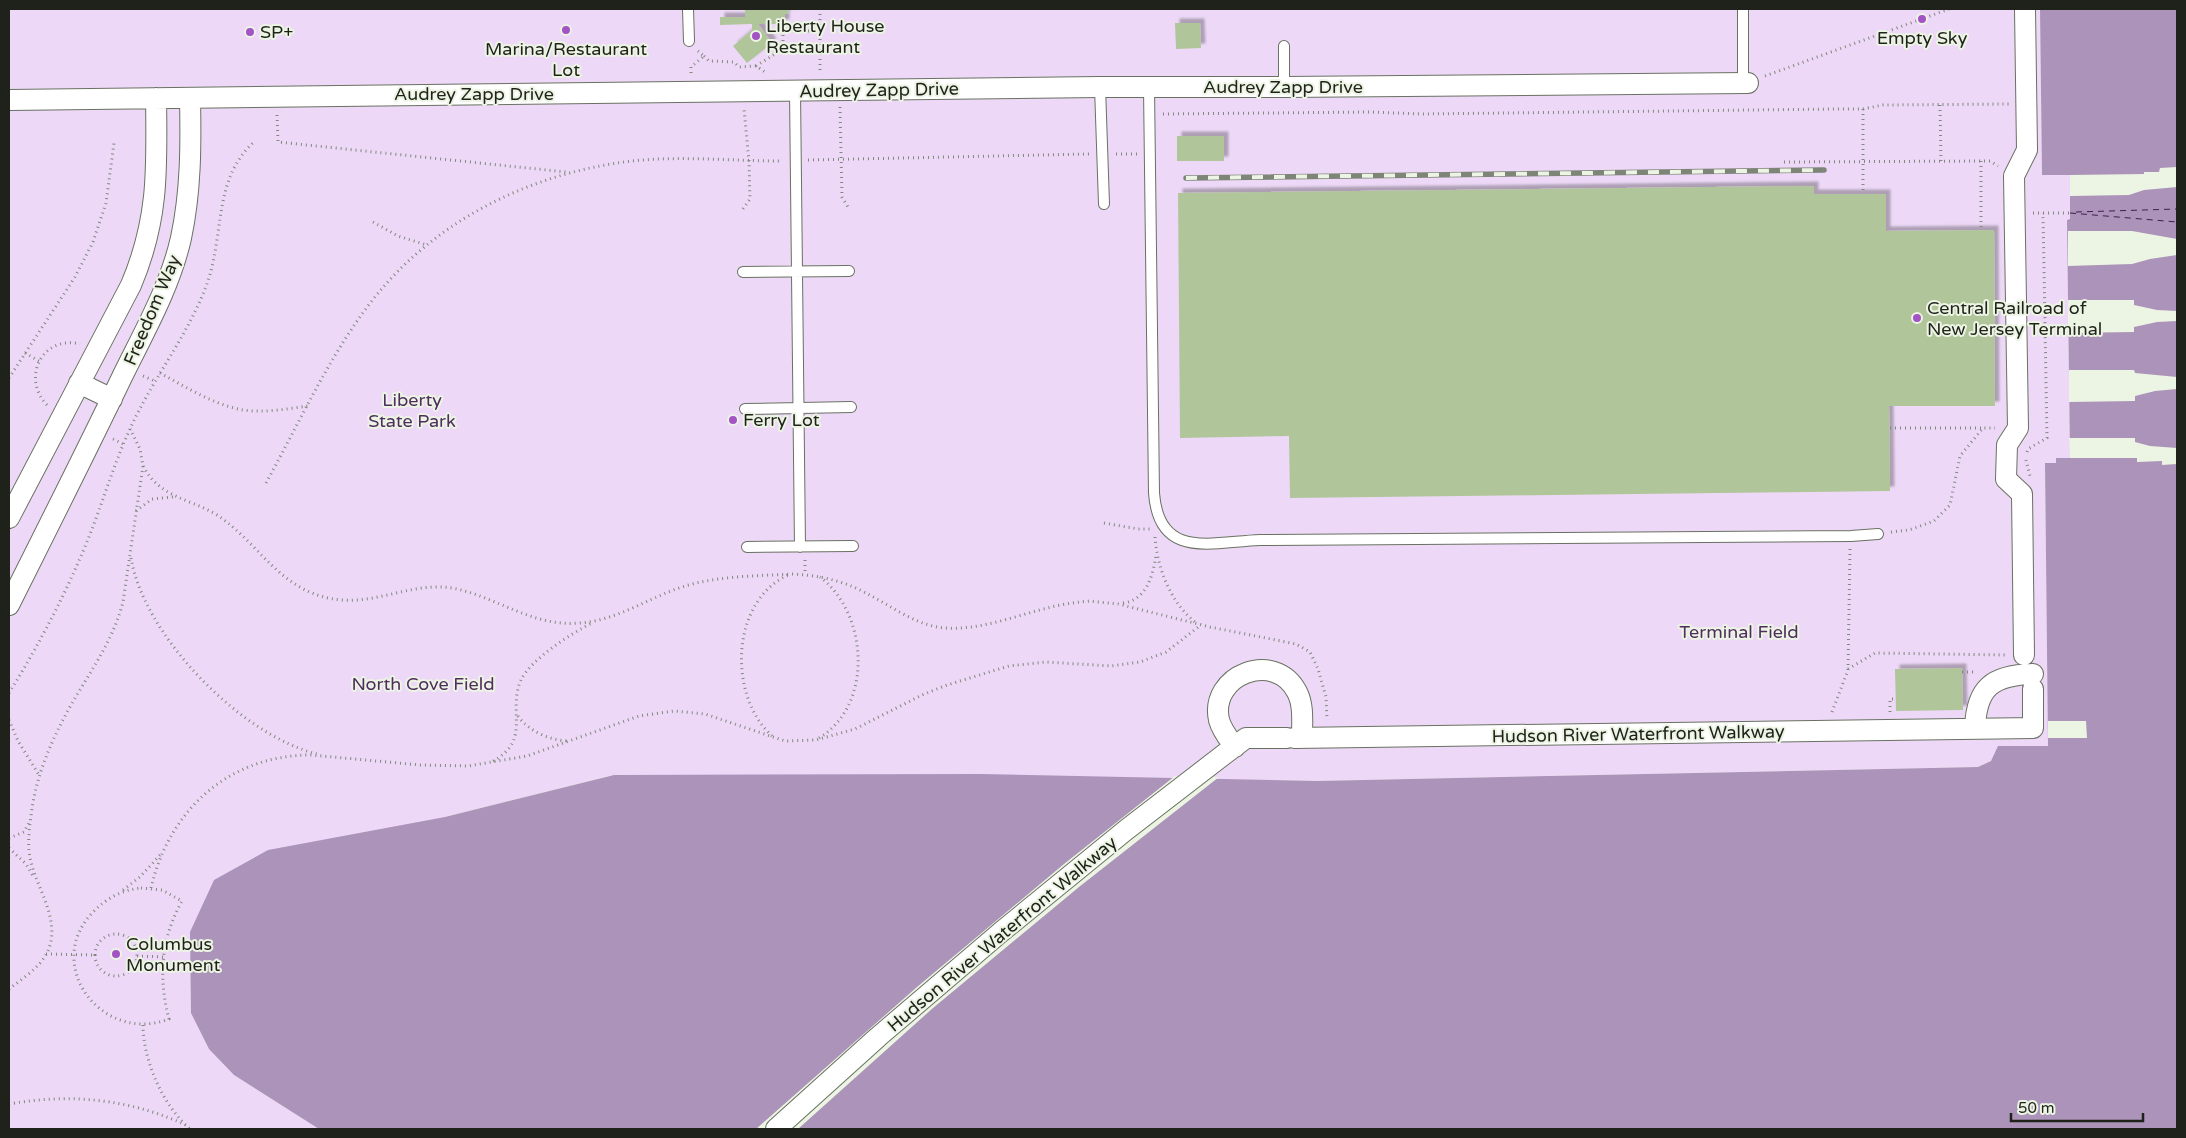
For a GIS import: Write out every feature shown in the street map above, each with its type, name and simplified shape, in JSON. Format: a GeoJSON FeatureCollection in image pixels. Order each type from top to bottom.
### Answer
{"type":"FeatureCollection","features":[{"type":"Feature","properties":{"kind":"street","name":"Hudson River Waterfront Walkway"},"geometry":{"type":"LineString","coordinates":[[776,1129],[878,1037],[1001,932],[1126,830],[1246,738],[2033,728],[2022,494],[2006,479],[2007,445],[2018,428],[2014,176],[2027,150],[2025,9]]}},
{"type":"Feature","properties":{"kind":"street","name":"Audrey Zapp Drive"},"geometry":{"type":"LineString","coordinates":[[9,100],[1100,86],[1284,88],[1746,83]]}},
{"type":"Feature","properties":{"kind":"street","name":"Freedom Way"},"geometry":{"type":"LineString","coordinates":[[9,518],[131,285],[150,232],[157,179],[156,98]]}},
{"type":"Feature","properties":{"kind":"street","name":"Freedom Way"},"geometry":{"type":"LineString","coordinates":[[9,605],[161,298],[179,247],[185,218],[190,178],[190,98]]}},
{"type":"Feature","properties":{"kind":"street"},"geometry":{"type":"LineString","coordinates":[[79,383],[112,400]]}},
{"type":"Feature","properties":{"kind":"street"},"geometry":{"type":"LineString","coordinates":[[1228,751],[1218,712],[1219,702],[1228,684],[1237,677],[1253,670],[1270,670],[1278,673],[1291,683],[1300,701],[1294,738]]}},
{"type":"Feature","properties":{"kind":"street"},"geometry":{"type":"LineString","coordinates":[[1975,729],[1978,701],[1989,685],[2006,676],[2031,673]]}},
{"type":"Feature","properties":{"kind":"lane"},"geometry":{"type":"LineString","coordinates":[[688,9],[689,41]]}},
{"type":"Feature","properties":{"kind":"lane"},"geometry":{"type":"LineString","coordinates":[[1742,9],[1746,83]]}},
{"type":"Feature","properties":{"kind":"lane"},"geometry":{"type":"LineString","coordinates":[[1284,46],[1284,88]]}},
{"type":"Feature","properties":{"kind":"lane"},"geometry":{"type":"LineString","coordinates":[[1100,86],[1104,154],[1104,204]]}},
{"type":"Feature","properties":{"kind":"lane"},"geometry":{"type":"LineString","coordinates":[[1149,87],[1154,493],[1158,519],[1169,534],[1177,539],[1198,543],[1260,540],[1851,536],[1878,534]]}},
{"type":"Feature","properties":{"kind":"lane"},"geometry":{"type":"LineString","coordinates":[[794,91],[800,547]]}},
{"type":"Feature","properties":{"kind":"lane"},"geometry":{"type":"LineString","coordinates":[[743,272],[849,271]]}},
{"type":"Feature","properties":{"kind":"lane"},"geometry":{"type":"LineString","coordinates":[[745,408],[851,407]]}},
{"type":"Feature","properties":{"kind":"lane"},"geometry":{"type":"LineString","coordinates":[[746,548],[853,546]]}},
{"type":"Feature","properties":{"kind":"path"},"geometry":{"type":"LineString","coordinates":[[812,75],[820,75],[820,9]]}},
{"type":"Feature","properties":{"kind":"path"},"geometry":{"type":"LineString","coordinates":[[1746,83],[1948,9]]}},
{"type":"Feature","properties":{"kind":"path"},"geometry":{"type":"LineString","coordinates":[[689,41],[709,61],[734,62],[739,66],[756,66],[783,49],[783,31],[820,31]]}},
{"type":"Feature","properties":{"kind":"path"},"geometry":{"type":"LineString","coordinates":[[690,92],[690,67],[704,56]]}},
{"type":"Feature","properties":{"kind":"path"},"geometry":{"type":"LineString","coordinates":[[756,66],[770,76]]}},
{"type":"Feature","properties":{"kind":"path"},"geometry":{"type":"LineString","coordinates":[[839,90],[842,197],[848,207]]}},
{"type":"Feature","properties":{"kind":"path"},"geometry":{"type":"LineString","coordinates":[[742,92],[749,160],[750,198],[743,208]]}},
{"type":"Feature","properties":{"kind":"path"},"geometry":{"type":"LineString","coordinates":[[275,97],[278,142],[569,172]]}},
{"type":"Feature","properties":{"kind":"path"},"geometry":{"type":"LineString","coordinates":[[1150,114],[1370,112],[1422,114],[1862,109],[1883,105],[2026,104]]}},
{"type":"Feature","properties":{"kind":"path"},"geometry":{"type":"LineString","coordinates":[[1940,105],[1940,161]]}},
{"type":"Feature","properties":{"kind":"path"},"geometry":{"type":"LineString","coordinates":[[1862,109],[1863,194]]}},
{"type":"Feature","properties":{"kind":"path"},"geometry":{"type":"LineString","coordinates":[[9,693],[64,594],[84,550],[130,429],[145,397],[160,374],[198,305],[216,258],[228,178],[238,159],[255,141]]}},
{"type":"Feature","properties":{"kind":"path"},"geometry":{"type":"LineString","coordinates":[[9,378],[75,277],[93,242],[106,203],[114,143]]}},
{"type":"Feature","properties":{"kind":"path"},"geometry":{"type":"LineString","coordinates":[[266,483],[342,345],[366,309],[392,278],[426,245],[474,212],[518,190],[569,172],[616,163],[650,160],[795,161],[1150,154]]}},
{"type":"Feature","properties":{"kind":"path"},"geometry":{"type":"LineString","coordinates":[[1980,161],[1981,230]]}},
{"type":"Feature","properties":{"kind":"path"},"geometry":{"type":"LineString","coordinates":[[1784,162],[1990,161],[2014,176]]}},
{"type":"Feature","properties":{"kind":"path"},"geometry":{"type":"LineString","coordinates":[[2026,459],[2028,449],[2047,438],[2043,213],[2070,213]]}},
{"type":"Feature","properties":{"kind":"path"},"geometry":{"type":"LineString","coordinates":[[373,222],[398,236],[426,245]]}},
{"type":"Feature","properties":{"kind":"path"},"geometry":{"type":"LineString","coordinates":[[26,353],[39,361]]}},
{"type":"Feature","properties":{"kind":"path"},"geometry":{"type":"LineString","coordinates":[[160,374],[217,402],[240,410],[308,406]]}},
{"type":"Feature","properties":{"kind":"path"},"geometry":{"type":"LineString","coordinates":[[1890,428],[1995,428]]}},
{"type":"Feature","properties":{"kind":"path"},"geometry":{"type":"LineString","coordinates":[[1878,534],[1909,530],[1934,521],[1950,505],[1960,456],[1983,428]]}},
{"type":"Feature","properties":{"kind":"path"},"geometry":{"type":"LineString","coordinates":[[130,429],[138,444],[147,474],[159,487],[174,497],[196,504],[218,516],[282,576],[305,591],[323,597],[359,600],[429,587],[443,587],[471,593],[539,620],[568,624],[597,620],[696,583],[790,574],[819,577],[852,586],[913,619],[945,628],[984,623],[1057,605],[1089,602],[1118,604],[1201,625],[1288,641],[1310,652],[1324,689],[1327,737]]}},
{"type":"Feature","properties":{"kind":"path"},"geometry":{"type":"LineString","coordinates":[[9,989],[31,971],[46,954],[51,939],[51,922],[48,909],[29,852],[31,817],[39,776],[65,716],[100,658],[116,627],[127,585],[135,512],[144,466]]}},
{"type":"Feature","properties":{"kind":"path"},"geometry":{"type":"LineString","coordinates":[[135,512],[140,506],[152,499],[174,497]]}},
{"type":"Feature","properties":{"kind":"path"},"geometry":{"type":"LineString","coordinates":[[1104,523],[1138,529],[1155,529],[1157,552],[1163,576],[1188,616],[1201,625]]}},
{"type":"Feature","properties":{"kind":"path"},"geometry":{"type":"LineString","coordinates":[[1824,731],[1848,670],[1851,536]]}},
{"type":"Feature","properties":{"kind":"path"},"geometry":{"type":"LineString","coordinates":[[130,550],[132,566],[142,591],[169,640],[192,670],[219,697],[250,720],[294,746],[328,756]]}},
{"type":"Feature","properties":{"kind":"path"},"geometry":{"type":"LineString","coordinates":[[1118,604],[1126,603],[1140,596],[1151,580],[1157,552]]}},
{"type":"Feature","properties":{"kind":"path"},"geometry":{"type":"LineString","coordinates":[[774,738],[758,719],[747,693],[742,666],[742,640],[749,618],[763,595],[776,582],[790,574]]}},
{"type":"Feature","properties":{"kind":"path"},"geometry":{"type":"LineString","coordinates":[[816,740],[830,730],[843,714],[853,690],[858,664],[856,637],[849,613],[835,591],[819,577]]}},
{"type":"Feature","properties":{"kind":"path"},"geometry":{"type":"LineString","coordinates":[[482,764],[500,757],[511,747],[517,733],[519,686],[529,668],[578,631],[597,620]]}},
{"type":"Feature","properties":{"kind":"path"},"geometry":{"type":"LineString","coordinates":[[119,893],[130,889],[152,888],[162,890],[182,901],[170,926],[163,957],[163,990],[169,1019],[143,1025],[121,1021],[95,1005],[81,986],[76,970],[74,954],[79,933],[91,914],[119,893],[140,878],[165,848],[179,823],[192,806],[230,776],[268,760],[298,755],[328,756],[438,767],[482,764],[527,756],[639,716],[674,711],[690,711],[705,714],[774,738],[794,742],[816,740],[855,729],[922,695],[947,685],[1009,666],[1046,662],[1111,666],[1140,662],[1166,652],[1201,625]]}},
{"type":"Feature","properties":{"kind":"path"},"geometry":{"type":"LineString","coordinates":[[1848,670],[1875,653],[2031,673]]}},
{"type":"Feature","properties":{"kind":"path"},"geometry":{"type":"LineString","coordinates":[[517,716],[526,726],[541,734],[558,740],[574,740]]}},
{"type":"Feature","properties":{"kind":"path"},"geometry":{"type":"LineString","coordinates":[[9,720],[18,741],[39,776]]}},
{"type":"Feature","properties":{"kind":"path"},"geometry":{"type":"LineString","coordinates":[[9,838],[24,832],[31,817]]}},
{"type":"Feature","properties":{"kind":"path"},"geometry":{"type":"LineString","coordinates":[[9,848],[26,864],[39,885]]}},
{"type":"Feature","properties":{"kind":"path"},"geometry":{"type":"LineString","coordinates":[[152,888],[165,848]]}},
{"type":"Feature","properties":{"kind":"path"},"geometry":{"type":"LineString","coordinates":[[120,934],[133,942],[137,956],[135,964],[130,970],[116,976],[101,970],[97,964],[95,954],[100,941],[105,936],[120,934]]}},
{"type":"Feature","properties":{"kind":"path"},"geometry":{"type":"LineString","coordinates":[[46,954],[95,954]]}},
{"type":"Feature","properties":{"kind":"path"},"geometry":{"type":"LineString","coordinates":[[137,956],[163,957]]}},
{"type":"Feature","properties":{"kind":"path"},"geometry":{"type":"LineString","coordinates":[[143,1025],[144,1042],[158,1081],[171,1106],[190,1129]]}},
{"type":"Feature","properties":{"kind":"path"},"geometry":{"type":"LineString","coordinates":[[9,1104],[55,1098],[103,1100],[148,1110],[186,1125]]}},
{"type":"Feature","properties":{"kind":"green space","name":"Liberty State Park"},"geometry":{"type":"Polygon","coordinates":[[[9,9],[2040,9],[2042,175],[2070,175],[2070,219],[2067,220],[2070,458],[2056,458],[2056,463],[2045,463],[2048,746],[1999,746],[1991,761],[1978,767],[1317,781],[613,775],[445,817],[234,1075],[319,1129],[9,1129],[9,9]]]}},
{"type":"Feature","properties":{"kind":"shaded area"},"geometry":{"type":"Polygon","coordinates":[[[2040,9],[2177,9],[2177,1129],[319,1129],[234,1075],[209,1049],[191,1013],[190,932],[214,880],[268,850],[445,817],[614,775],[980,774],[1317,781],[1978,767],[1991,761],[1998,746],[2048,746],[2045,463],[2056,463],[2056,458],[2070,458],[2067,220],[2070,219],[2070,175],[2042,175],[2040,9]]]}},
{"type":"Feature","properties":{"kind":"pier"},"geometry":{"type":"Polygon","coordinates":[[[2177,167],[2177,187],[2144,190],[2129,195],[2070,196],[2070,175],[2144,174],[2144,172],[2159,172],[2160,168],[2177,167]]]}},
{"type":"Feature","properties":{"kind":"pier"},"geometry":{"type":"Polygon","coordinates":[[[2068,231],[2132,231],[2177,239],[2177,255],[2132,264],[2068,266],[2068,231]]]}},
{"type":"Feature","properties":{"kind":"pier"},"geometry":{"type":"Polygon","coordinates":[[[2068,300],[2134,300],[2134,305],[2157,310],[2177,311],[2177,321],[2157,322],[2134,327],[2134,332],[2068,333],[2068,300]]]}},
{"type":"Feature","properties":{"kind":"pier"},"geometry":{"type":"Polygon","coordinates":[[[2069,370],[2134,370],[2135,373],[2177,377],[2177,389],[2155,391],[2135,396],[2135,401],[2069,402],[2069,370]]]}},
{"type":"Feature","properties":{"kind":"pier"},"geometry":{"type":"Polygon","coordinates":[[[2069,438],[2135,438],[2135,442],[2150,446],[2177,448],[2177,464],[2162,465],[2162,461],[2137,462],[2137,458],[2070,458],[2069,438]]]}},
{"type":"Feature","properties":{"kind":"pier"},"geometry":{"type":"Polygon","coordinates":[[[2048,721],[2086,721],[2087,738],[2048,738],[2048,721]]]}},
{"type":"Feature","properties":{"kind":"pier"},"geometry":{"type":"Polygon","coordinates":[[[1175,776],[1219,777],[1079,887],[933,1008],[798,1129],[756,1129],[917,987],[1064,864],[1175,776]]]}},
{"type":"Feature","properties":{"kind":"building","name":"Liberty House Restaurant"},"geometry":{"type":"Polygon","coordinates":[[[745,9],[789,9],[788,14],[785,14],[785,24],[758,24],[772,43],[747,63],[733,46],[752,30],[752,24],[720,25],[720,17],[745,17],[745,9]]]}},
{"type":"Feature","properties":{"kind":"building"},"geometry":{"type":"Polygon","coordinates":[[[1175,23],[1200,23],[1201,48],[1176,49],[1175,23]]]}},
{"type":"Feature","properties":{"kind":"building"},"geometry":{"type":"Polygon","coordinates":[[[1177,136],[1224,136],[1224,161],[1177,161],[1177,136]]]}},
{"type":"Feature","properties":{"kind":"building"},"geometry":{"type":"Polygon","coordinates":[[[1814,186],[1814,194],[1886,194],[1886,231],[1994,230],[1995,406],[1889,406],[1890,491],[1290,498],[1289,436],[1180,438],[1178,193],[1814,186]]]}},
{"type":"Feature","properties":{"kind":"building"},"geometry":{"type":"Polygon","coordinates":[[[1962,668],[1963,710],[1896,711],[1895,669],[1962,668]]]}},
{"type":"Feature","properties":{"kind":"ferry route"},"geometry":{"type":"LineString","coordinates":[[2076,212],[2177,209]]}},
{"type":"Feature","properties":{"kind":"ferry route"},"geometry":{"type":"LineString","coordinates":[[2070,213],[2177,222]]}},
{"type":"Feature","properties":{"kind":"railway"},"geometry":{"type":"LineString","coordinates":[[1186,178],[1824,170]]}},
{"type":"Feature","properties":{"kind":"place","name":"Empty Sky"},"geometry":{"type":"Point","coordinates":[1922,19]}},
{"type":"Feature","properties":{"kind":"place","name":"Marina/Restaurant Lot"},"geometry":{"type":"Point","coordinates":[566,30]}},
{"type":"Feature","properties":{"kind":"place","name":"SP+"},"geometry":{"type":"Point","coordinates":[250,32]}},
{"type":"Feature","properties":{"kind":"place","name":"Liberty House Restaurant"},"geometry":{"type":"Point","coordinates":[756,36]}},
{"type":"Feature","properties":{"kind":"place","name":"Central Railroad of New Jersey Terminal"},"geometry":{"type":"Point","coordinates":[1917,318]}},
{"type":"Feature","properties":{"kind":"place","name":"Ferry Lot"},"geometry":{"type":"Point","coordinates":[733,420]}},
{"type":"Feature","properties":{"kind":"place","name":"Columbus Monument"},"geometry":{"type":"Point","coordinates":[116,954]}},
{"type":"Feature","properties":{"kind":"park label","name":"Terminal Field"},"geometry":{"type":"Point","coordinates":[1739,632]}},
{"type":"Feature","properties":{"kind":"park label","name":"North Cove Field"},"geometry":{"type":"Point","coordinates":[423,684]}}]}
